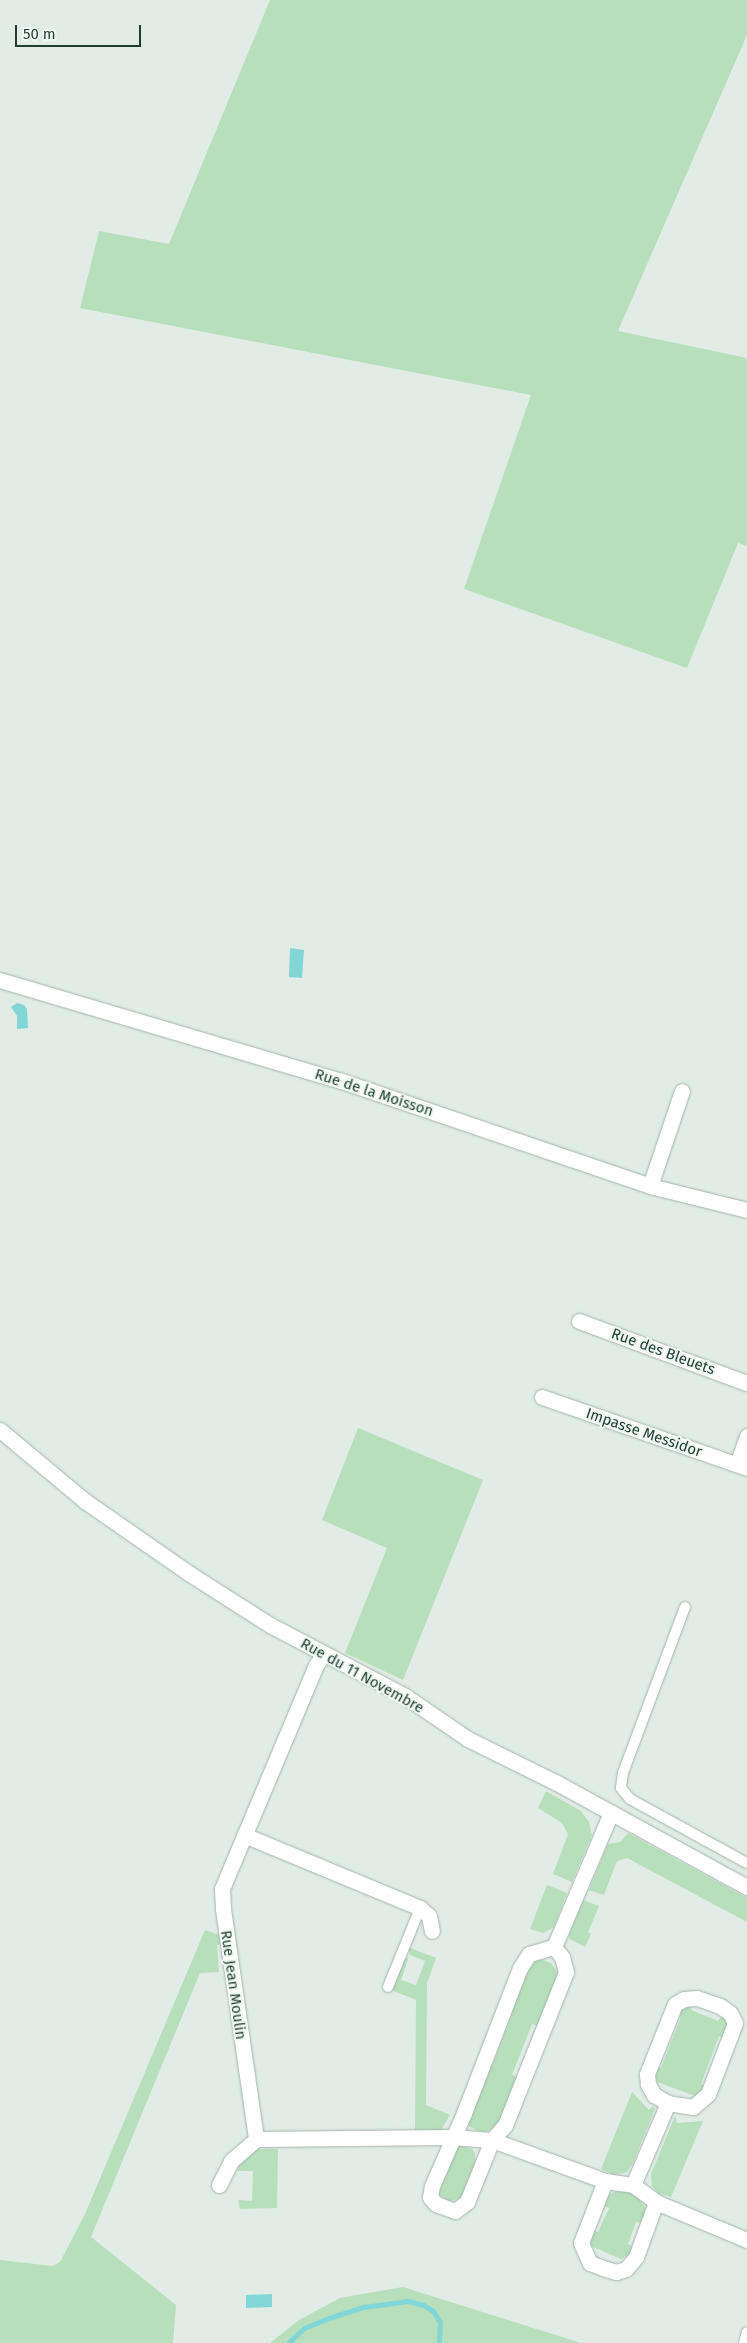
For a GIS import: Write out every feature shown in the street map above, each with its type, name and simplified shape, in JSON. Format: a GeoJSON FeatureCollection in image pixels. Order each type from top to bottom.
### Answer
{"type":"FeatureCollection","features":[{"type":"Feature","properties":{"kind":"street","name":"Rue de la Moisson"},"geometry":{"type":"LineString","coordinates":[[0,980],[342,1081],[650,1186],[747,1210]]}},
{"type":"Feature","properties":{"kind":"street"},"geometry":{"type":"LineString","coordinates":[[650,1186],[682,1091]]}},
{"type":"Feature","properties":{"kind":"street","name":"Rue des Bleuets"},"geometry":{"type":"LineString","coordinates":[[579,1321],[747,1383]]}},
{"type":"Feature","properties":{"kind":"street","name":"Impasse Messidor"},"geometry":{"type":"LineString","coordinates":[[542,1397],[742,1466]]}},
{"type":"Feature","properties":{"kind":"street","name":"Rue du 11 Novembre"},"geometry":{"type":"LineString","coordinates":[[0,1430],[85,1501],[190,1574],[270,1625],[405,1696],[468,1739],[611,1813],[747,1887]]}},
{"type":"Feature","properties":{"kind":"street"},"geometry":{"type":"LineString","coordinates":[[742,1466],[747,1436]]}},
{"type":"Feature","properties":{"kind":"street","name":"Rue Jean Moulin"},"geometry":{"type":"LineString","coordinates":[[256,2139],[222,1909],[222,1890],[316,1665],[324,1654]]}},
{"type":"Feature","properties":{"kind":"street"},"geometry":{"type":"LineString","coordinates":[[554,1947],[611,1813]]}},
{"type":"Feature","properties":{"kind":"street"},"geometry":{"type":"LineString","coordinates":[[244,1835],[420,1908],[429,1916],[432,1931]]}},
{"type":"Feature","properties":{"kind":"street"},"geometry":{"type":"LineString","coordinates":[[554,1947],[562,1957],[566,1972],[505,2126],[492,2140],[467,2202],[454,2211],[436,2204],[430,2197],[432,2186],[451,2137],[464,2113],[520,1968],[529,1954],[554,1947]]}},
{"type":"Feature","properties":{"kind":"street"},"geometry":{"type":"LineString","coordinates":[[697,1998],[720,2006],[730,2013],[735,2023],[708,2094],[693,2107],[668,2103],[654,2095],[648,2084],[647,2074],[675,2004],[684,1999],[697,1998]]}},
{"type":"Feature","properties":{"kind":"street"},"geometry":{"type":"LineString","coordinates":[[633,2185],[668,2103]]}},
{"type":"Feature","properties":{"kind":"street"},"geometry":{"type":"LineString","coordinates":[[219,2185],[231,2161],[256,2139],[451,2137],[492,2140],[605,2181],[633,2185],[656,2202],[747,2240]]}},
{"type":"Feature","properties":{"kind":"street"},"geometry":{"type":"LineString","coordinates":[[605,2181],[581,2243],[590,2263],[616,2272],[626,2269],[636,2257],[656,2202]]}},
{"type":"Feature","properties":{"kind":"lane"},"geometry":{"type":"LineString","coordinates":[[685,1607],[622,1773],[621,1788],[630,1799],[747,1863]]}},
{"type":"Feature","properties":{"kind":"lane"},"geometry":{"type":"LineString","coordinates":[[388,1987],[420,1908]]}},
{"type":"Feature","properties":{"kind":"lane"},"geometry":{"type":"LineString","coordinates":[[744,2343],[747,2332]]}},
{"type":"Feature","properties":{"kind":"green space"},"geometry":{"type":"Polygon","coordinates":[[[270,0],[747,0],[747,35],[618,331],[747,358],[747,546],[738,543],[687,668],[464,589],[531,395],[80,308],[99,231],[169,244],[270,0]]]}},
{"type":"Feature","properties":{"kind":"green space"},"geometry":{"type":"Polygon","coordinates":[[[358,1428],[483,1480],[403,1680],[345,1653],[387,1548],[322,1520],[358,1428]]]}},
{"type":"Feature","properties":{"kind":"green space"},"geometry":{"type":"Polygon","coordinates":[[[546,1791],[581,1811],[589,1822],[592,1835],[572,1882],[553,1874],[568,1834],[562,1823],[538,1808],[546,1791]]]}},
{"type":"Feature","properties":{"kind":"green space"},"geometry":{"type":"Polygon","coordinates":[[[628,1833],[747,1898],[747,1922],[627,1858],[617,1861],[604,1895],[589,1890],[608,1844],[620,1842],[628,1833]]]}},
{"type":"Feature","properties":{"kind":"green space"},"geometry":{"type":"Polygon","coordinates":[[[547,1885],[567,1893],[554,1927],[543,1933],[530,1929],[547,1885]]]}},
{"type":"Feature","properties":{"kind":"green space"},"geometry":{"type":"Polygon","coordinates":[[[583,1900],[599,1906],[588,1932],[591,1934],[585,1947],[570,1939],[569,1935],[583,1900]]]}},
{"type":"Feature","properties":{"kind":"green space"},"geometry":{"type":"Polygon","coordinates":[[[205,1930],[220,1935],[224,1944],[217,1945],[219,1972],[200,1973],[91,2237],[176,2305],[173,2343],[0,2343],[0,2260],[53,2266],[60,2262],[85,2214],[205,1930]]]}},
{"type":"Feature","properties":{"kind":"green space"},"geometry":{"type":"Polygon","coordinates":[[[408,1947],[436,1958],[427,1983],[426,2105],[450,2115],[441,2130],[415,2131],[416,2000],[391,1990],[404,1953],[408,1959],[401,1980],[416,1985],[425,1961],[410,1955],[408,1947]]]}},
{"type":"Feature","properties":{"kind":"green space"},"geometry":{"type":"Polygon","coordinates":[[[542,1960],[551,1963],[556,1970],[558,1979],[539,2026],[532,2024],[512,2075],[517,2077],[497,2127],[482,2133],[469,2126],[466,2113],[486,2064],[492,2066],[512,2015],[507,2012],[527,1967],[533,1962],[542,1960]]]}},
{"type":"Feature","properties":{"kind":"green space"},"geometry":{"type":"Polygon","coordinates":[[[692,2003],[691,2010],[718,2021],[722,2015],[729,2023],[725,2038],[719,2036],[701,2084],[706,2086],[695,2096],[657,2082],[654,2075],[654,2066],[661,2068],[681,2017],[675,2015],[677,2010],[692,2003]]]}},
{"type":"Feature","properties":{"kind":"green space"},"geometry":{"type":"Polygon","coordinates":[[[632,2092],[649,2110],[653,2106],[655,2109],[633,2163],[627,2172],[614,2175],[601,2169],[632,2092]]]}},
{"type":"Feature","properties":{"kind":"green space"},"geometry":{"type":"Polygon","coordinates":[[[675,2116],[677,2123],[703,2121],[671,2197],[658,2193],[652,2186],[651,2174],[675,2116]]]}},
{"type":"Feature","properties":{"kind":"green space"},"geometry":{"type":"Polygon","coordinates":[[[461,2146],[472,2149],[475,2153],[475,2166],[464,2194],[458,2199],[449,2201],[437,2193],[436,2185],[455,2147],[461,2146]]]}},
{"type":"Feature","properties":{"kind":"green space"},"geometry":{"type":"Polygon","coordinates":[[[254,2149],[278,2149],[277,2208],[240,2209],[238,2200],[252,2201],[253,2171],[238,2171],[241,2159],[254,2149]]]}},
{"type":"Feature","properties":{"kind":"green space"},"geometry":{"type":"Polygon","coordinates":[[[615,2192],[634,2192],[645,2207],[644,2223],[636,2222],[628,2244],[634,2247],[628,2255],[621,2259],[591,2246],[589,2239],[591,2230],[598,2232],[609,2208],[602,2205],[606,2196],[615,2192]]]}},
{"type":"Feature","properties":{"kind":"green space"},"geometry":{"type":"Polygon","coordinates":[[[403,2287],[581,2343],[270,2343],[299,2320],[340,2298],[403,2287]]]}},
{"type":"Feature","properties":{"kind":"water"},"geometry":{"type":"Polygon","coordinates":[[[290,948],[304,950],[302,978],[289,977],[290,948]]]}},
{"type":"Feature","properties":{"kind":"water"},"geometry":{"type":"Polygon","coordinates":[[[17,1003],[24,1005],[27,1009],[28,1028],[17,1029],[17,1016],[11,1007],[17,1003]]]}},
{"type":"Feature","properties":{"kind":"water"},"geometry":{"type":"Polygon","coordinates":[[[272,2294],[272,2307],[246,2308],[246,2295],[272,2294]]]}},
{"type":"Feature","properties":{"kind":"waterway"},"geometry":{"type":"LineString","coordinates":[[288,2343],[304,2328],[326,2319],[364,2307],[408,2301],[423,2305],[433,2311],[440,2322],[439,2343]]}}]}
